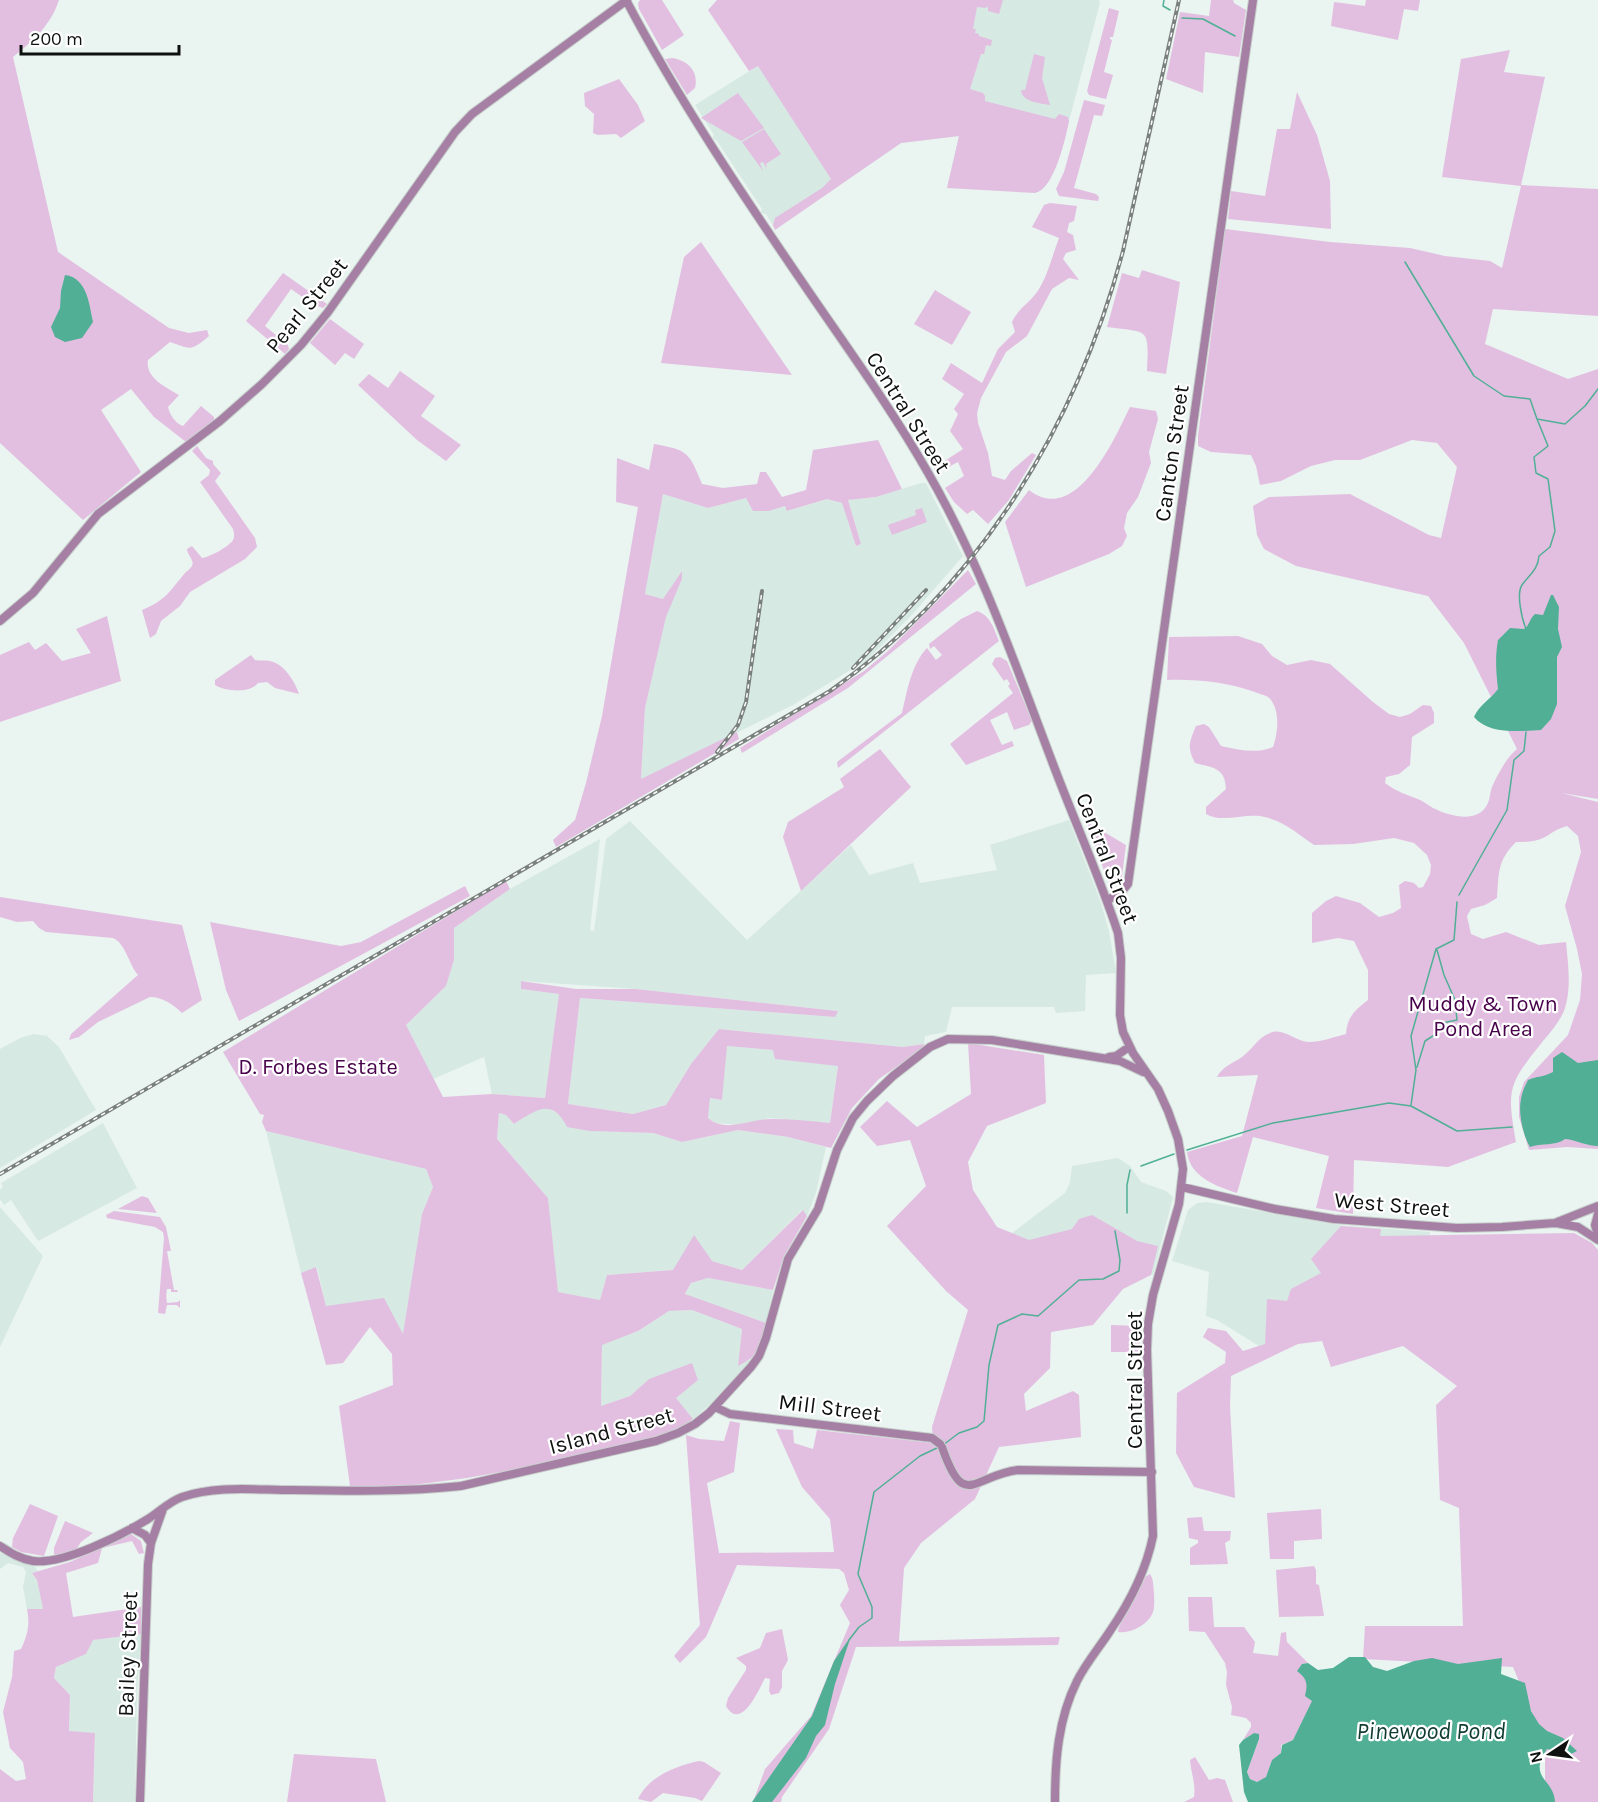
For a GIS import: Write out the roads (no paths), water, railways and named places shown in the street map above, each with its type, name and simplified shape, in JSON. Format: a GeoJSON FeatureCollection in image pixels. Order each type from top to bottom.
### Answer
{"type":"FeatureCollection","features":[{"type":"Feature","properties":{"kind":"main road","name":"Pearl Street"},"geometry":{"type":"LineString","coordinates":[[0,621],[33,593],[98,514],[220,421],[301,345],[328,312],[455,132],[472,114],[627,0]]}},
{"type":"Feature","properties":{"kind":"main road","name":"Central Street"},"geometry":{"type":"LineString","coordinates":[[627,0],[683,100],[799,277],[884,401],[938,491],[972,557],[990,598],[1107,902],[1119,939],[1121,1021],[1131,1050],[1166,1105],[1175,1129],[1182,1163],[1182,1187],[1153,1295],[1148,1324],[1153,1525],[1148,1555],[1132,1597],[1082,1672],[1069,1699],[1059,1738],[1055,1802]]}},
{"type":"Feature","properties":{"kind":"main road","name":"Canton Street"},"geometry":{"type":"LineString","coordinates":[[1107,902],[1127,886],[1253,0]]}},
{"type":"Feature","properties":{"kind":"main road","name":"Island Street"},"geometry":{"type":"LineString","coordinates":[[0,1546],[18,1557],[49,1561],[67,1557],[132,1528],[180,1498],[224,1490],[434,1489],[470,1485],[656,1441],[678,1433],[695,1424],[715,1407],[759,1356],[788,1259],[818,1209],[846,1129],[867,1101],[893,1076],[930,1047],[944,1040],[956,1038],[1014,1043],[1120,1060],[1148,1075]]}},
{"type":"Feature","properties":{"kind":"main road"},"geometry":{"type":"LineString","coordinates":[[1101,1058],[1116,1056],[1131,1050]]}},
{"type":"Feature","properties":{"kind":"main road"},"geometry":{"type":"LineString","coordinates":[[1120,1060],[1131,1050]]}},
{"type":"Feature","properties":{"kind":"main road","name":"West Street"},"geometry":{"type":"LineString","coordinates":[[1182,1187],[1275,1209],[1364,1222],[1470,1228],[1555,1223],[1598,1206]]}},
{"type":"Feature","properties":{"kind":"main road"},"geometry":{"type":"LineString","coordinates":[[1598,1214],[1595,1226],[1598,1235]]}},
{"type":"Feature","properties":{"kind":"main road"},"geometry":{"type":"LineString","coordinates":[[1555,1223],[1578,1227],[1598,1240]]}},
{"type":"Feature","properties":{"kind":"main road","name":"Mill Street"},"geometry":{"type":"LineString","coordinates":[[715,1407],[730,1414],[932,1438],[941,1445],[952,1474],[964,1485],[972,1485],[1004,1472],[1018,1470],[1152,1472]]}},
{"type":"Feature","properties":{"kind":"main road","name":"Bailey Street"},"geometry":{"type":"LineString","coordinates":[[140,1802],[147,1584],[151,1542],[163,1509]]}},
{"type":"Feature","properties":{"kind":"main road"},"geometry":{"type":"LineString","coordinates":[[132,1528],[145,1535],[151,1542]]}},
{"type":"Feature","properties":{"kind":"water"},"geometry":{"type":"Polygon","coordinates":[[[65,275],[72,277],[82,286],[93,322],[82,338],[65,342],[55,337],[51,327],[60,308],[65,275]]]}},
{"type":"Feature","properties":{"kind":"water"},"geometry":{"type":"Polygon","coordinates":[[[1551,595],[1559,607],[1558,629],[1562,647],[1557,657],[1557,704],[1551,719],[1541,730],[1524,731],[1505,731],[1480,723],[1474,717],[1498,689],[1496,652],[1498,640],[1510,628],[1524,629],[1535,614],[1543,615],[1551,595]]]}},
{"type":"Feature","properties":{"kind":"water","name":"Muddy & Town Pond Area"},"geometry":{"type":"Polygon","coordinates":[[[1562,1052],[1578,1063],[1598,1060],[1598,1146],[1565,1139],[1557,1143],[1530,1147],[1525,1136],[1520,1105],[1528,1080],[1553,1072],[1553,1058],[1562,1052]]]}},
{"type":"Feature","properties":{"kind":"water"},"geometry":{"type":"Polygon","coordinates":[[[851,1636],[835,1684],[825,1725],[816,1736],[806,1758],[772,1802],[752,1802],[812,1716],[834,1661],[851,1636]]]}},
{"type":"Feature","properties":{"kind":"water","name":"Pinewood Pond"},"geometry":{"type":"Polygon","coordinates":[[[1349,1657],[1365,1657],[1373,1667],[1387,1671],[1414,1661],[1432,1658],[1458,1664],[1502,1658],[1501,1674],[1525,1683],[1531,1711],[1539,1724],[1547,1731],[1563,1738],[1577,1751],[1569,1755],[1547,1749],[1542,1759],[1540,1773],[1551,1788],[1555,1802],[1248,1802],[1244,1792],[1239,1745],[1254,1733],[1259,1734],[1247,1772],[1250,1779],[1257,1782],[1266,1777],[1272,1760],[1281,1753],[1282,1745],[1293,1740],[1312,1701],[1305,1696],[1306,1682],[1297,1671],[1302,1664],[1308,1663],[1318,1670],[1333,1668],[1349,1657]]]}},
{"type":"Feature","properties":{"kind":"waterway"},"geometry":{"type":"LineString","coordinates":[[1164,0],[1163,6],[1170,10]]}},
{"type":"Feature","properties":{"kind":"waterway"},"geometry":{"type":"LineString","coordinates":[[1182,18],[1203,19],[1235,36]]}},
{"type":"Feature","properties":{"kind":"waterway"},"geometry":{"type":"LineString","coordinates":[[1405,262],[1474,376],[1504,396],[1530,399],[1537,419]]}},
{"type":"Feature","properties":{"kind":"waterway"},"geometry":{"type":"LineString","coordinates":[[1526,629],[1520,607],[1520,589],[1535,569],[1539,556],[1550,547],[1555,531],[1548,479],[1536,473],[1534,457],[1548,446],[1537,419],[1565,424],[1585,406],[1598,389]]}},
{"type":"Feature","properties":{"kind":"waterway"},"geometry":{"type":"LineString","coordinates":[[1459,895],[1507,810],[1514,760],[1524,751],[1526,732]]}},
{"type":"Feature","properties":{"kind":"waterway"},"geometry":{"type":"LineString","coordinates":[[1411,1105],[1416,1070],[1411,1036],[1436,949],[1454,940],[1457,902]]}},
{"type":"Feature","properties":{"kind":"waterway"},"geometry":{"type":"LineString","coordinates":[[1417,1067],[1425,1041],[1436,1034],[1442,1023],[1457,1020],[1455,1000],[1444,975],[1437,950]]}},
{"type":"Feature","properties":{"kind":"waterway"},"geometry":{"type":"LineString","coordinates":[[1187,1150],[1273,1123],[1389,1103],[1411,1106],[1457,1131],[1512,1127]]}},
{"type":"Feature","properties":{"kind":"waterway"},"geometry":{"type":"LineString","coordinates":[[1141,1166],[1174,1154]]}},
{"type":"Feature","properties":{"kind":"waterway"},"geometry":{"type":"LineString","coordinates":[[1127,1213],[1127,1185],[1130,1170]]}},
{"type":"Feature","properties":{"kind":"waterway"},"geometry":{"type":"LineString","coordinates":[[943,1445],[959,1433],[977,1427],[984,1421],[989,1365],[998,1325],[1022,1314],[1038,1316],[1079,1280],[1103,1279],[1119,1271],[1120,1260],[1115,1231]]}},
{"type":"Feature","properties":{"kind":"waterway"},"geometry":{"type":"LineString","coordinates":[[849,1640],[859,1627],[872,1618],[872,1607],[858,1574],[874,1492],[920,1456],[939,1447]]}},
{"type":"Feature","properties":{"kind":"railway"},"geometry":{"type":"LineString","coordinates":[[0,1174],[830,691],[883,649],[932,603],[976,552],[1015,497],[1049,439],[1079,378],[1103,315],[1123,251],[1179,0]]}},
{"type":"Feature","properties":{"kind":"railway"},"geometry":{"type":"LineString","coordinates":[[853,668],[926,590]]}},
{"type":"Feature","properties":{"kind":"railway"},"geometry":{"type":"LineString","coordinates":[[717,752],[738,725],[746,702],[762,591]]}},
{"type":"Feature","properties":{"kind":"park label","name":"D. Forbes Estate"},"geometry":{"type":"Point","coordinates":[318,1066]}}]}
